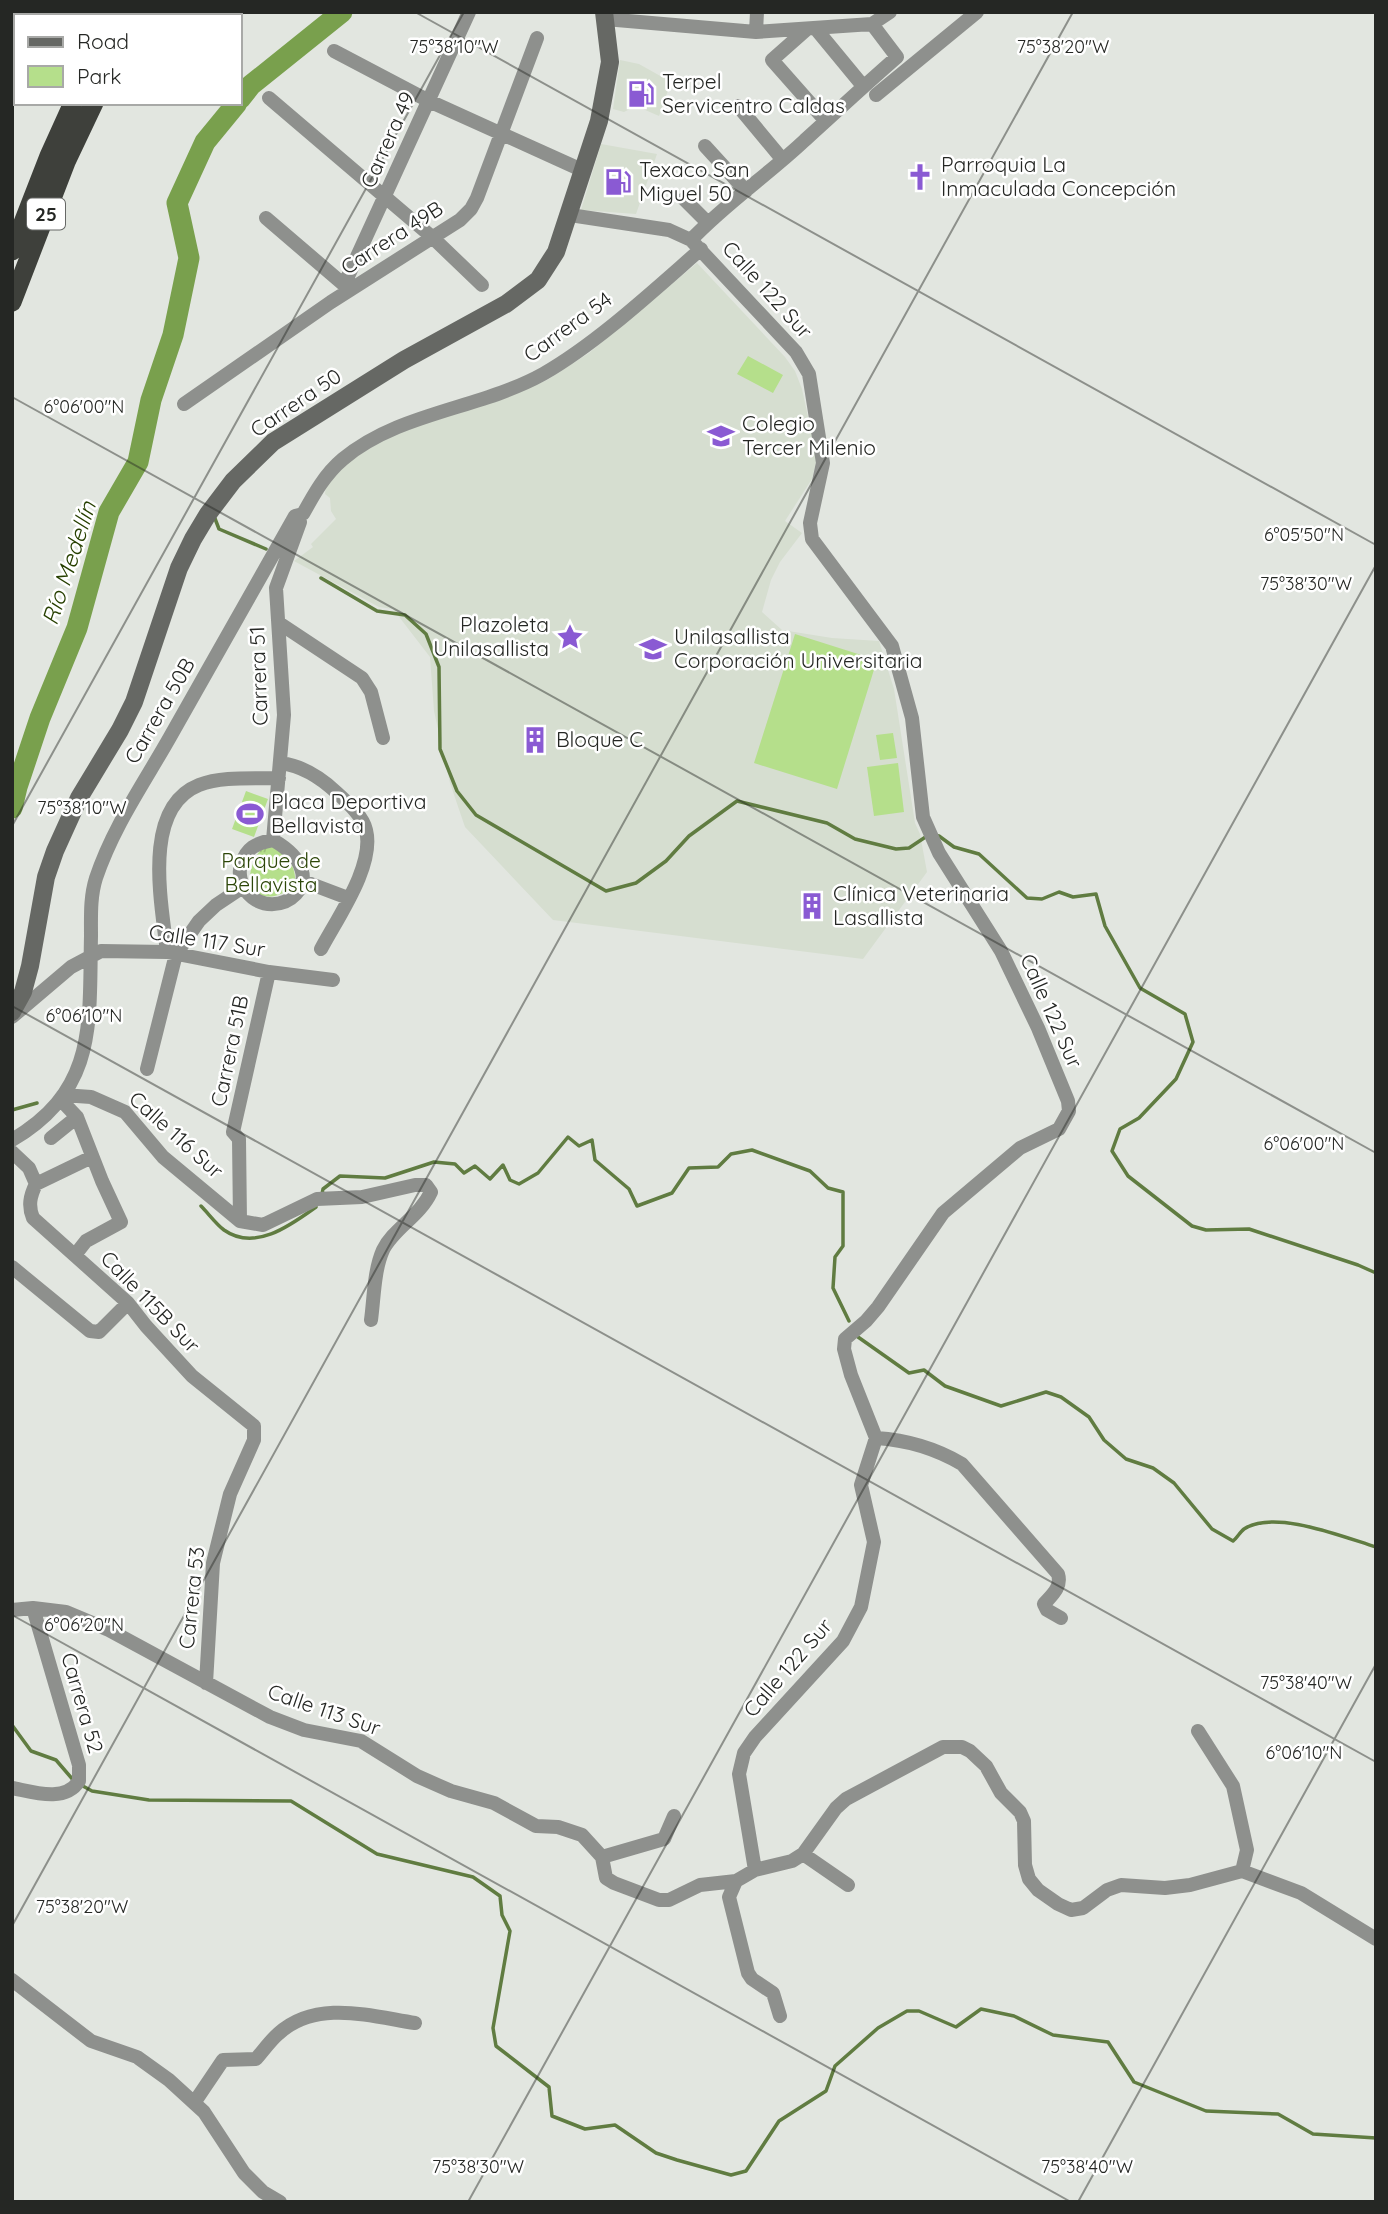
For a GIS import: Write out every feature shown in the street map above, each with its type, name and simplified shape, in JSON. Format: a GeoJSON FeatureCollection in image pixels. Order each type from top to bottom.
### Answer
{"type":"FeatureCollection","features":[{"type":"Feature","properties":{"kind":"highway","name":"25"},"geometry":{"type":"LineString","coordinates":[[12,251],[72,105]]}},
{"type":"Feature","properties":{"kind":"highway","name":"25"},"geometry":{"type":"LineString","coordinates":[[12,302],[62,172],[93,105]]}},
{"type":"Feature","properties":{"kind":"main road","name":"Carrera 50"},"geometry":{"type":"LineString","coordinates":[[12,1015],[23,992],[30,967],[46,877],[55,851],[79,798],[134,702],[179,568],[192,539],[208,514],[252,461],[283,436],[404,360],[506,304],[538,280],[556,252],[599,121],[610,73],[605,16]]}},
{"type":"Feature","properties":{"kind":"street","name":"Carrera 49"},"geometry":{"type":"LineString","coordinates":[[347,287],[469,12]]}},
{"type":"Feature","properties":{"kind":"street"},"geometry":{"type":"LineString","coordinates":[[756,32],[757,12]]}},
{"type":"Feature","properties":{"kind":"street"},"geometry":{"type":"LineString","coordinates":[[605,16],[756,32],[872,24],[890,12]]}},
{"type":"Feature","properties":{"kind":"street"},"geometry":{"type":"LineString","coordinates":[[879,72],[876,94],[977,12]]}},
{"type":"Feature","properties":{"kind":"street","name":"Carrera 54"},"geometry":{"type":"LineString","coordinates":[[367,443],[410,423],[496,396],[544,373],[594,340],[696,244],[707,222],[805,141],[897,57],[872,24]]}},
{"type":"Feature","properties":{"kind":"street"},"geometry":{"type":"LineString","coordinates":[[812,29],[772,60],[825,120]]}},
{"type":"Feature","properties":{"kind":"street"},"geometry":{"type":"LineString","coordinates":[[812,29],[863,86]]}},
{"type":"Feature","properties":{"kind":"street","name":"Carrera 49B"},"geometry":{"type":"LineString","coordinates":[[184,404],[347,287],[460,220],[471,209],[537,38]]}},
{"type":"Feature","properties":{"kind":"street"},"geometry":{"type":"LineString","coordinates":[[334,51],[429,100],[584,171]]}},
{"type":"Feature","properties":{"kind":"street"},"geometry":{"type":"LineString","coordinates":[[270,98],[432,237],[482,285]]}},
{"type":"Feature","properties":{"kind":"street"},"geometry":{"type":"LineString","coordinates":[[738,106],[782,159]]}},
{"type":"Feature","properties":{"kind":"street"},"geometry":{"type":"LineString","coordinates":[[705,146],[746,191]]}},
{"type":"Feature","properties":{"kind":"street"},"geometry":{"type":"LineString","coordinates":[[684,199],[707,222]]}},
{"type":"Feature","properties":{"kind":"street","name":"Calle 122 Sur"},"geometry":{"type":"LineString","coordinates":[[570,215],[669,230],[696,244],[796,352],[809,374],[823,463],[810,523],[812,539],[892,646],[912,718],[923,817],[939,853],[1001,951],[1038,1028],[1068,1101],[1069,1111],[1059,1129],[1020,1148],[943,1213],[878,1307],[845,1339],[844,1349],[851,1375],[876,1438],[861,1485],[874,1542],[861,1606],[843,1641],[755,1737],[744,1753],[739,1774],[755,1870]]}},
{"type":"Feature","properties":{"kind":"street"},"geometry":{"type":"LineString","coordinates":[[266,218],[347,287]]}},
{"type":"Feature","properties":{"kind":"street","name":"Carrera 50B"},"geometry":{"type":"LineString","coordinates":[[12,1140],[31,1129],[51,1112],[62,1097],[86,1045],[91,994],[91,895],[115,832],[295,516],[303,514],[314,493],[330,472],[344,458],[367,443]]}},
{"type":"Feature","properties":{"kind":"street","name":"Carrera 51"},"geometry":{"type":"LineString","coordinates":[[272,840],[284,715],[276,588],[303,514]]}},
{"type":"Feature","properties":{"kind":"street"},"geometry":{"type":"LineString","coordinates":[[279,623],[362,678],[371,692],[383,738]]}},
{"type":"Feature","properties":{"kind":"street"},"geometry":{"type":"LineString","coordinates":[[281,763],[300,766],[331,788],[366,827],[368,846],[365,865],[321,949]]}},
{"type":"Feature","properties":{"kind":"street"},"geometry":{"type":"LineString","coordinates":[[147,1069],[172,953],[158,876],[162,833],[172,810],[184,794],[198,786],[218,781],[279,778]]}},
{"type":"Feature","properties":{"kind":"street"},"geometry":{"type":"LineString","coordinates":[[272,840],[290,849],[301,865],[303,881],[297,892],[287,901],[262,903],[251,897],[243,887],[239,870],[244,855],[256,843],[272,840]]}},
{"type":"Feature","properties":{"kind":"street"},"geometry":{"type":"LineString","coordinates":[[303,881],[348,898]]}},
{"type":"Feature","properties":{"kind":"street"},"geometry":{"type":"LineString","coordinates":[[172,953],[216,905],[243,887]]}},
{"type":"Feature","properties":{"kind":"street","name":"Calle 117 Sur"},"geometry":{"type":"LineString","coordinates":[[12,1015],[71,967],[101,951],[172,953],[269,972],[333,980]]}},
{"type":"Feature","properties":{"kind":"street","name":"Carrera 51B"},"geometry":{"type":"LineString","coordinates":[[240,1221],[239,1139],[233,1132],[269,972]]}},
{"type":"Feature","properties":{"kind":"street"},"geometry":{"type":"LineString","coordinates":[[62,1097],[77,1117],[121,1222],[86,1241],[75,1255]]}},
{"type":"Feature","properties":{"kind":"street","name":"Calle 116 Sur"},"geometry":{"type":"LineString","coordinates":[[62,1097],[91,1097],[125,1112],[163,1157],[240,1221]]}},
{"type":"Feature","properties":{"kind":"street"},"geometry":{"type":"LineString","coordinates":[[51,1138],[77,1117]]}},
{"type":"Feature","properties":{"kind":"street"},"geometry":{"type":"LineString","coordinates":[[12,1152],[29,1168],[36,1184],[92,1157]]}},
{"type":"Feature","properties":{"kind":"street","name":"Calle 115B Sur"},"geometry":{"type":"LineString","coordinates":[[36,1184],[30,1196],[33,1218],[128,1303],[192,1376],[254,1426],[254,1440]]}},
{"type":"Feature","properties":{"kind":"street"},"geometry":{"type":"LineString","coordinates":[[240,1221],[263,1225],[317,1199],[362,1197],[426,1185],[431,1192],[426,1205],[383,1250],[371,1320]]}},
{"type":"Feature","properties":{"kind":"street"},"geometry":{"type":"LineString","coordinates":[[12,1268],[90,1331],[99,1332],[128,1303]]}},
{"type":"Feature","properties":{"kind":"street"},"geometry":{"type":"LineString","coordinates":[[876,1438],[904,1440],[945,1454],[962,1464],[1058,1574],[1058,1587],[1045,1607],[1061,1618]]}},
{"type":"Feature","properties":{"kind":"street","name":"Carrera 53"},"geometry":{"type":"LineString","coordinates":[[206,1683],[214,1563],[230,1493],[254,1440]]}},
{"type":"Feature","properties":{"kind":"street","name":"Calle 113 Sur"},"geometry":{"type":"LineString","coordinates":[[12,1610],[33,1608],[66,1612],[109,1630],[282,1721],[304,1730],[361,1741],[417,1776],[451,1791],[495,1803],[536,1826],[558,1827],[582,1835],[602,1857],[606,1878],[614,1884],[659,1900],[668,1900],[700,1885],[736,1881],[755,1870],[792,1861],[803,1854]]}},
{"type":"Feature","properties":{"kind":"street","name":"Carrera 52"},"geometry":{"type":"LineString","coordinates":[[12,1788],[61,1794],[78,1783],[79,1765],[33,1608]]}},
{"type":"Feature","properties":{"kind":"street"},"geometry":{"type":"LineString","coordinates":[[1198,1731],[1233,1786],[1247,1850],[1242,1871]]}},
{"type":"Feature","properties":{"kind":"street"},"geometry":{"type":"LineString","coordinates":[[848,1885],[803,1854],[836,1808],[846,1799],[920,1758],[943,1746],[954,1746],[970,1751],[986,1766],[1002,1793],[1020,1812],[1024,1821],[1023,1849],[1029,1879],[1038,1890],[1071,1910],[1083,1908],[1107,1891],[1121,1885],[1165,1888],[1189,1885],[1242,1871],[1301,1893],[1376,1939]]}},
{"type":"Feature","properties":{"kind":"street"},"geometry":{"type":"LineString","coordinates":[[602,1857],[664,1839],[674,1816]]}},
{"type":"Feature","properties":{"kind":"street"},"geometry":{"type":"LineString","coordinates":[[736,1881],[729,1897],[748,1973],[752,1979],[773,1993],[780,2017]]}},
{"type":"Feature","properties":{"kind":"street"},"geometry":{"type":"LineString","coordinates":[[12,1980],[91,2041],[136,2057],[169,2080],[194,2103],[226,2142],[244,2173],[263,2192],[280,2202]]}},
{"type":"Feature","properties":{"kind":"street"},"geometry":{"type":"LineString","coordinates":[[194,2103],[223,2060],[256,2059],[279,2032],[303,2019],[326,2011],[415,2023]]}},
{"type":"Feature","properties":{"kind":"shaded area","name":"Terpel Servicentro Caldas"},"geometry":{"type":"Polygon","coordinates":[[[620,60],[639,64],[671,82],[659,116],[636,106],[624,112],[613,109],[620,60]]]}},
{"type":"Feature","properties":{"kind":"shaded area","name":"Texaco San Miguel 50"},"geometry":{"type":"Polygon","coordinates":[[[601,144],[657,154],[636,214],[581,210],[601,144]]]}},
{"type":"Feature","properties":{"kind":"shaded area","name":"Unilasallista Corporación Universitaria"},"geometry":{"type":"Polygon","coordinates":[[[697,263],[795,371],[802,389],[817,458],[812,479],[785,521],[802,533],[780,562],[771,580],[762,612],[782,630],[832,638],[879,641],[894,689],[915,823],[920,834],[927,872],[863,959],[553,920],[465,827],[450,783],[434,711],[430,657],[393,609],[379,607],[294,561],[313,547],[311,544],[336,519],[331,511],[330,498],[325,494],[326,485],[345,464],[394,433],[508,397],[547,380],[589,353],[697,263]]]}},
{"type":"Feature","properties":{"kind":"green space"},"geometry":{"type":"Polygon","coordinates":[[[748,356],[783,375],[773,393],[737,374],[748,356]]]}},
{"type":"Feature","properties":{"kind":"green space"},"geometry":{"type":"Polygon","coordinates":[[[795,634],[877,660],[837,789],[754,763],[795,634]]]}},
{"type":"Feature","properties":{"kind":"green space"},"geometry":{"type":"Polygon","coordinates":[[[893,733],[897,758],[880,760],[876,735],[893,733]]]}},
{"type":"Feature","properties":{"kind":"green space"},"geometry":{"type":"Polygon","coordinates":[[[898,763],[904,812],[874,816],[867,767],[898,763]]]}},
{"type":"Feature","properties":{"kind":"green space","name":"Placa Deportiva Bellavista"},"geometry":{"type":"Polygon","coordinates":[[[246,791],[268,799],[254,837],[232,829],[246,791]]]}},
{"type":"Feature","properties":{"kind":"green space","name":"Parque de Bellavista"},"geometry":{"type":"Polygon","coordinates":[[[271,845],[292,866],[295,885],[283,893],[263,896],[251,884],[250,874],[261,849],[271,845]]]}},
{"type":"Feature","properties":{"kind":"waterway","name":"Río Medellín"},"geometry":{"type":"LineString","coordinates":[[242,96],[251,85],[342,12]]}},
{"type":"Feature","properties":{"kind":"waterway","name":"Río Medellín"},"geometry":{"type":"LineString","coordinates":[[12,808],[40,718],[77,628],[109,512],[138,462],[151,400],[173,335],[189,258],[177,203],[205,142],[235,105]]}},
{"type":"Feature","properties":{"kind":"waterway"},"geometry":{"type":"LineString","coordinates":[[214,516],[219,529],[266,549]]}},
{"type":"Feature","properties":{"kind":"waterway"},"geometry":{"type":"LineString","coordinates":[[321,578],[377,611],[405,615],[426,634],[439,667],[440,749],[457,791],[476,815],[606,891],[636,883],[666,861],[689,836],[737,801],[827,823],[855,839],[896,849],[909,848],[927,836]]}},
{"type":"Feature","properties":{"kind":"waterway"},"geometry":{"type":"LineString","coordinates":[[934,835],[954,847],[979,854],[1027,898],[1042,899],[1059,892],[1073,897],[1096,894],[1105,926],[1140,988],[1185,1014],[1193,1042],[1176,1079],[1139,1118],[1120,1129],[1112,1151],[1128,1176],[1192,1226],[1206,1230],[1249,1229],[1376,1273]]}},
{"type":"Feature","properties":{"kind":"waterway"},"geometry":{"type":"LineString","coordinates":[[12,1110],[37,1103]]}},
{"type":"Feature","properties":{"kind":"waterway"},"geometry":{"type":"LineString","coordinates":[[322,1194],[323,1189],[340,1176],[385,1178],[434,1162],[455,1164],[464,1173],[475,1166],[490,1179],[503,1165],[510,1180],[519,1184],[538,1173],[568,1137],[579,1146],[592,1140],[595,1160],[629,1189],[637,1206],[672,1193],[689,1168],[718,1167],[731,1154],[752,1150],[810,1171],[828,1188],[843,1192],[843,1246],[835,1257],[833,1288],[849,1321]]}},
{"type":"Feature","properties":{"kind":"waterway"},"geometry":{"type":"LineString","coordinates":[[201,1206],[224,1230],[248,1238],[260,1237],[284,1228],[316,1207]]}},
{"type":"Feature","properties":{"kind":"waterway"},"geometry":{"type":"LineString","coordinates":[[858,1337],[909,1373],[924,1370],[945,1386],[1001,1406],[1046,1392],[1061,1397],[1089,1417],[1104,1440],[1126,1459],[1153,1468],[1174,1483],[1212,1529],[1233,1541],[1244,1529],[1273,1522],[1309,1527],[1376,1547]]}},
{"type":"Feature","properties":{"kind":"waterway"},"geometry":{"type":"LineString","coordinates":[[12,1725],[31,1751],[56,1760],[74,1781]]}},
{"type":"Feature","properties":{"kind":"waterway"},"geometry":{"type":"LineString","coordinates":[[81,1785],[92,1791],[149,1800],[291,1801],[377,1854],[473,1877],[500,1896],[502,1915],[510,1931],[493,2028],[496,2046],[549,2087],[552,2116],[585,2129],[615,2125],[656,2153],[731,2175],[746,2171],[779,2121],[826,2091],[835,2066],[878,2028],[907,2011],[919,2011],[956,2027],[981,2009],[1014,2016],[1053,2035],[1108,2042],[1134,2082],[1206,2111],[1278,2114],[1313,2134],[1376,2138]]}},
{"type":"Feature","properties":{"kind":"place","name":"Terpel Servicentro Caldas"},"geometry":{"type":"Point","coordinates":[641,94]}},
{"type":"Feature","properties":{"kind":"place","name":"Parroquia La Inmaculada Concepción"},"geometry":{"type":"Point","coordinates":[920,177]}},
{"type":"Feature","properties":{"kind":"place","name":"Texaco San Miguel 50"},"geometry":{"type":"Point","coordinates":[618,182]}},
{"type":"Feature","properties":{"kind":"place","name":"Colegio Tercer Milenio"},"geometry":{"type":"Point","coordinates":[721,436]}},
{"type":"Feature","properties":{"kind":"place","name":"Plazoleta Unilasallista"},"geometry":{"type":"Point","coordinates":[570,637]}},
{"type":"Feature","properties":{"kind":"place","name":"Unilasallista Corporación Universitaria"},"geometry":{"type":"Point","coordinates":[653,649]}},
{"type":"Feature","properties":{"kind":"place","name":"Bloque C"},"geometry":{"type":"Point","coordinates":[535,740]}},
{"type":"Feature","properties":{"kind":"place","name":"Placa Deportiva Bellavista"},"geometry":{"type":"Point","coordinates":[250,814]}},
{"type":"Feature","properties":{"kind":"place","name":"Clínica Veterinaria Lasallista"},"geometry":{"type":"Point","coordinates":[812,906]}}]}
